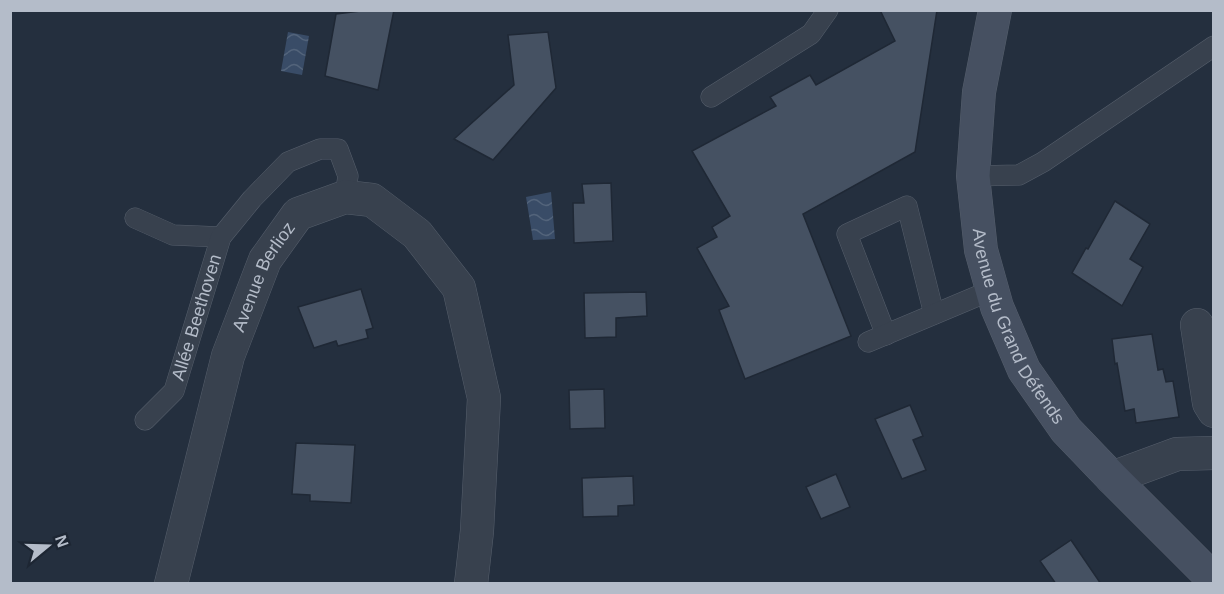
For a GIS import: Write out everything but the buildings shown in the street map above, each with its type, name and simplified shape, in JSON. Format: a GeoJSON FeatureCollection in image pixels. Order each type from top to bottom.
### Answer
{"type":"FeatureCollection","features":[{"type":"Feature","properties":{"kind":"street","name":"Avenue du Grand Défends"},"geometry":{"type":"LineString","coordinates":[[995,10],[979,92],[973,176],[981,250],[997,307],[1024,370],[1066,430],[1214,580]]}},
{"type":"Feature","properties":{"kind":"street","name":"Avenue Berlioz"},"geometry":{"type":"LineString","coordinates":[[171,584],[228,356],[265,260],[298,214],[345,197],[372,200],[417,234],[459,288],[484,398],[477,531],[471,584]]}},
{"type":"Feature","properties":{"kind":"street"},"geometry":{"type":"LineString","coordinates":[[1197,325],[1209,403],[1214,411]]}},
{"type":"Feature","properties":{"kind":"street"},"geometry":{"type":"LineString","coordinates":[[1112,478],[1177,454],[1214,453]]}},
{"type":"Feature","properties":{"kind":"lane"},"geometry":{"type":"LineString","coordinates":[[711,97],[810,34],[828,10]]}},
{"type":"Feature","properties":{"kind":"lane"},"geometry":{"type":"LineString","coordinates":[[973,176],[1019,175],[1043,162],[1214,46]]}},
{"type":"Feature","properties":{"kind":"lane","name":"Allée Beethoven"},"geometry":{"type":"LineString","coordinates":[[145,420],[174,391],[221,237],[252,199],[288,162],[320,149],[338,149],[348,176],[345,197]]}},
{"type":"Feature","properties":{"kind":"lane"},"geometry":{"type":"LineString","coordinates":[[934,314],[907,206],[847,234],[877,338],[992,290]]}},
{"type":"Feature","properties":{"kind":"lane","name":"Allée Beethoven"},"geometry":{"type":"LineString","coordinates":[[135,218],[173,236],[221,237]]}},
{"type":"Feature","properties":{"kind":"water"},"geometry":{"type":"Polygon","coordinates":[[[288,32],[309,36],[302,75],[281,71],[288,32]]]}},
{"type":"Feature","properties":{"kind":"water"},"geometry":{"type":"Polygon","coordinates":[[[551,192],[555,239],[533,240],[526,197],[551,192]]]}}]}
